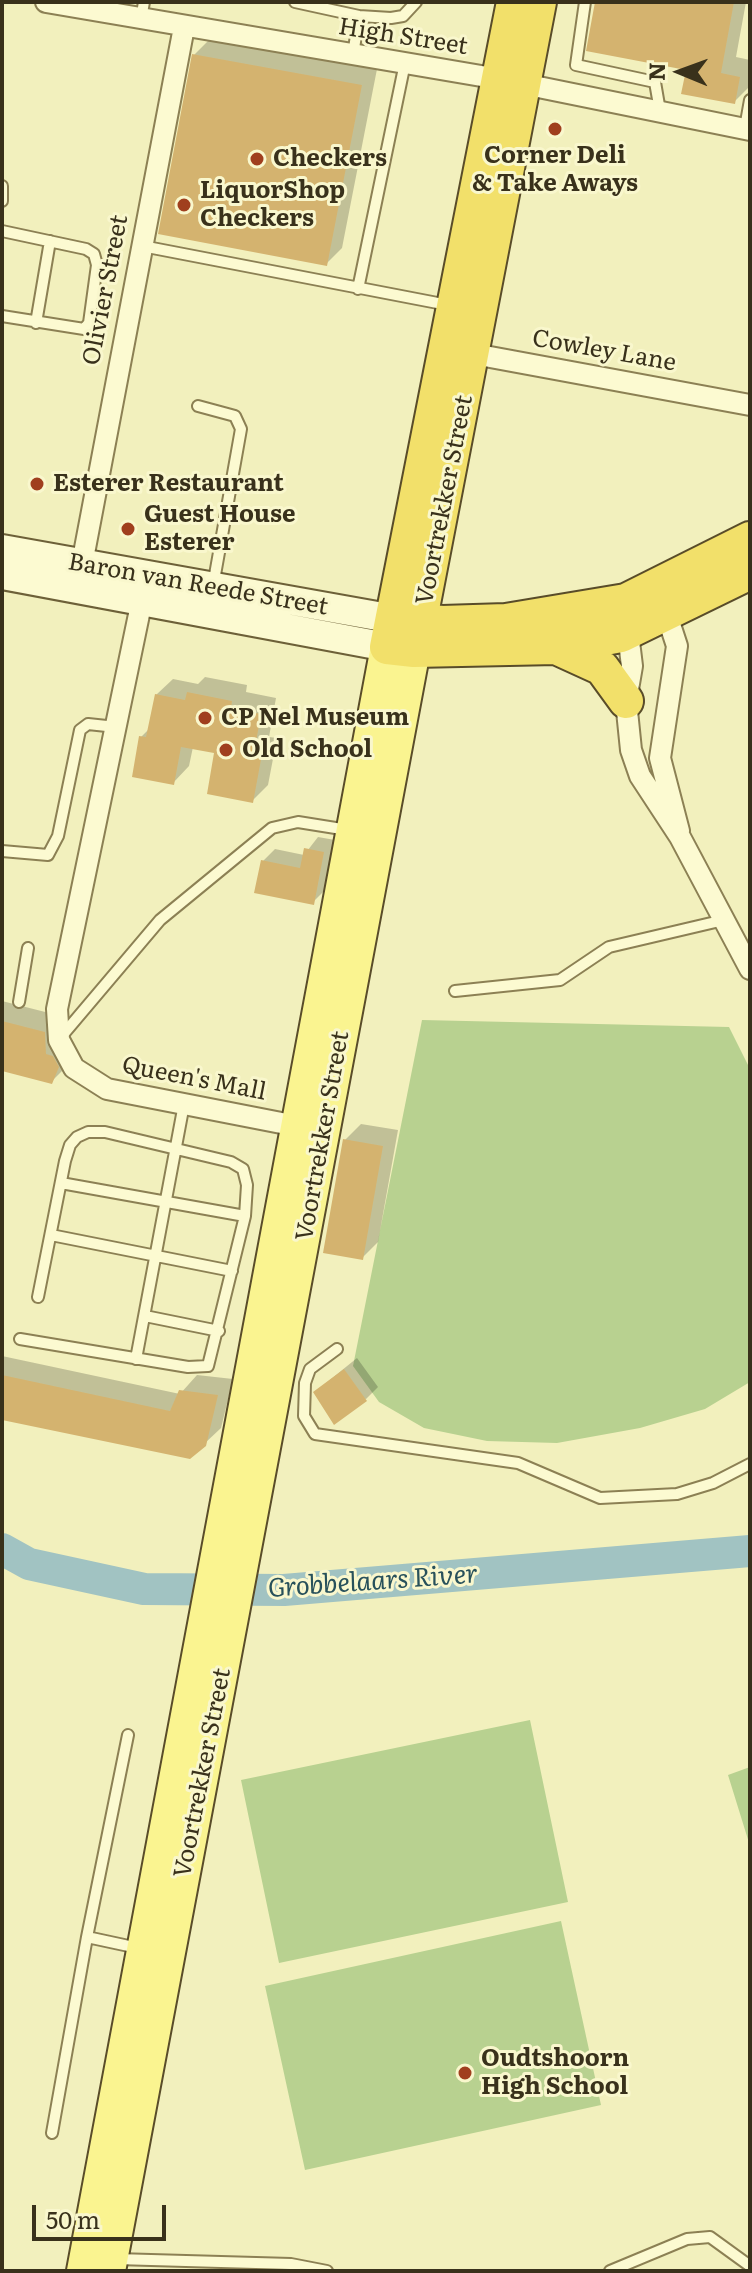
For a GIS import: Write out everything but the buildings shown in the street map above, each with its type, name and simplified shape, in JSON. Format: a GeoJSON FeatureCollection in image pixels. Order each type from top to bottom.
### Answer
{"type":"FeatureCollection","features":[{"type":"Feature","properties":{"kind":"highway","name":"Voortrekker Street"},"geometry":{"type":"LineString","coordinates":[[512,81],[514,2]]}},
{"type":"Feature","properties":{"kind":"highway","name":"Voortrekker Street"},"geometry":{"type":"LineString","coordinates":[[404,634],[512,81],[539,2]]}},
{"type":"Feature","properties":{"kind":"highway"},"geometry":{"type":"LineString","coordinates":[[404,634],[644,609],[750,539]]}},
{"type":"Feature","properties":{"kind":"highway"},"geometry":{"type":"LineString","coordinates":[[556,647],[644,609],[750,572]]}},
{"type":"Feature","properties":{"kind":"highway"},"geometry":{"type":"LineString","coordinates":[[404,634],[556,647],[602,668],[626,701]]}},
{"type":"Feature","properties":{"kind":"main road","name":"Baron van Reede Street"},"geometry":{"type":"LineString","coordinates":[[2,549],[212,588],[404,634]]}},
{"type":"Feature","properties":{"kind":"main road","name":"Baron van Reede Street"},"geometry":{"type":"LineString","coordinates":[[2,575],[142,600],[404,634]]}},
{"type":"Feature","properties":{"kind":"main road","name":"Voortrekker Street"},"geometry":{"type":"LineString","coordinates":[[312,1129],[354,832],[404,634]]}},
{"type":"Feature","properties":{"kind":"main road","name":"Voortrekker Street"},"geometry":{"type":"LineString","coordinates":[[98,2264],[404,634]]}},
{"type":"Feature","properties":{"kind":"street","name":"High Street"},"geometry":{"type":"LineString","coordinates":[[46,2],[143,11],[184,27],[512,81],[747,129]]}},
{"type":"Feature","properties":{"kind":"street","name":"Olivier Street"},"geometry":{"type":"LineString","coordinates":[[82,564],[184,27]]}},
{"type":"Feature","properties":{"kind":"street","name":"Cowley Lane"},"geometry":{"type":"LineString","coordinates":[[460,351],[750,405]]}},
{"type":"Feature","properties":{"kind":"street","name":"Queen's Mall"},"geometry":{"type":"LineString","coordinates":[[142,600],[57,1009],[59,1040],[74,1068],[107,1089],[312,1129]]}},
{"type":"Feature","properties":{"kind":"street"},"geometry":{"type":"LineString","coordinates":[[644,609],[626,701],[631,750],[640,776],[680,837],[750,969]]}},
{"type":"Feature","properties":{"kind":"street"},"geometry":{"type":"LineString","coordinates":[[644,609],[677,646],[660,758],[680,837]]}},
{"type":"Feature","properties":{"kind":"lane"},"geometry":{"type":"LineString","coordinates":[[295,2],[359,16],[403,16],[416,2]]}},
{"type":"Feature","properties":{"kind":"lane"},"geometry":{"type":"LineString","coordinates":[[585,2],[576,65],[655,82],[660,111]]}},
{"type":"Feature","properties":{"kind":"lane"},"geometry":{"type":"LineString","coordinates":[[353,55],[359,16]]}},
{"type":"Feature","properties":{"kind":"lane"},"geometry":{"type":"LineString","coordinates":[[358,289],[405,63]]}},
{"type":"Feature","properties":{"kind":"lane"},"geometry":{"type":"LineString","coordinates":[[747,129],[750,100]]}},
{"type":"Feature","properties":{"kind":"lane"},"geometry":{"type":"LineString","coordinates":[[2,186],[2,201]]}},
{"type":"Feature","properties":{"kind":"lane"},"geometry":{"type":"LineString","coordinates":[[2,231],[86,249],[94,254],[97,265],[89,323],[77,330],[2,316]]}},
{"type":"Feature","properties":{"kind":"lane"},"geometry":{"type":"LineString","coordinates":[[36,323],[50,241]]}},
{"type":"Feature","properties":{"kind":"lane"},"geometry":{"type":"LineString","coordinates":[[141,245],[468,308]]}},
{"type":"Feature","properties":{"kind":"lane"},"geometry":{"type":"LineString","coordinates":[[198,406],[235,416],[241,429],[212,588]]}},
{"type":"Feature","properties":{"kind":"lane"},"geometry":{"type":"LineString","coordinates":[[2,851],[48,855],[58,836],[80,730],[88,724],[116,727]]}},
{"type":"Feature","properties":{"kind":"lane"},"geometry":{"type":"LineString","coordinates":[[59,1040],[160,920],[272,828],[298,822],[354,832]]}},
{"type":"Feature","properties":{"kind":"lane"},"geometry":{"type":"LineString","coordinates":[[455,991],[560,980],[609,947],[724,920]]}},
{"type":"Feature","properties":{"kind":"lane"},"geometry":{"type":"LineString","coordinates":[[19,1002],[28,948]]}},
{"type":"Feature","properties":{"kind":"lane"},"geometry":{"type":"LineString","coordinates":[[136,1359],[184,1104]]}},
{"type":"Feature","properties":{"kind":"lane"},"geometry":{"type":"LineString","coordinates":[[20,1339],[136,1359],[200,1368],[208,1366],[245,1216],[247,1185],[243,1169],[231,1162],[105,1132],[88,1132],[70,1145],[38,1297]]}},
{"type":"Feature","properties":{"kind":"lane"},"geometry":{"type":"LineString","coordinates":[[61,1183],[245,1216]]}},
{"type":"Feature","properties":{"kind":"lane"},"geometry":{"type":"LineString","coordinates":[[51,1235],[232,1271]]}},
{"type":"Feature","properties":{"kind":"lane"},"geometry":{"type":"LineString","coordinates":[[145,1316],[219,1331]]}},
{"type":"Feature","properties":{"kind":"lane"},"geometry":{"type":"LineString","coordinates":[[337,1349],[310,1369],[305,1383],[304,1416],[315,1434],[518,1463],[600,1498],[677,1494],[713,1483],[750,1464]]}},
{"type":"Feature","properties":{"kind":"lane"},"geometry":{"type":"LineString","coordinates":[[52,2133],[128,1735]]}},
{"type":"Feature","properties":{"kind":"lane"},"geometry":{"type":"LineString","coordinates":[[87,1937],[156,1953]]}},
{"type":"Feature","properties":{"kind":"lane"},"geometry":{"type":"LineString","coordinates":[[610,2271],[657,2250],[698,2237],[710,2237],[721,2242],[750,2266]]}},
{"type":"Feature","properties":{"kind":"lane"},"geometry":{"type":"LineString","coordinates":[[98,2264],[291,2264],[327,2271]]}},
{"type":"Feature","properties":{"kind":"green space"},"geometry":{"type":"Polygon","coordinates":[[[422,1020],[729,1027],[750,1069],[750,1382],[705,1409],[640,1428],[557,1443],[487,1441],[424,1428],[379,1402],[353,1366],[422,1020]]]}},
{"type":"Feature","properties":{"kind":"green space"},"geometry":{"type":"Polygon","coordinates":[[[530,1720],[568,1902],[279,1963],[241,1780],[530,1720]]]}},
{"type":"Feature","properties":{"kind":"green space"},"geometry":{"type":"Polygon","coordinates":[[[750,1767],[750,1846],[728,1775],[750,1767]]]}},
{"type":"Feature","properties":{"kind":"green space"},"geometry":{"type":"Polygon","coordinates":[[[561,1921],[601,2105],[305,2170],[265,1986],[561,1921]]]}},
{"type":"Feature","properties":{"kind":"waterway","name":"Grobbelaars River"},"geometry":{"type":"LineString","coordinates":[[2,1549],[29,1564],[144,1589],[284,1590],[750,1551]]}},
{"type":"Feature","properties":{"kind":"place","name":"Corner Deli & Take Aways"},"geometry":{"type":"Point","coordinates":[555,129]}},
{"type":"Feature","properties":{"kind":"place","name":"Checkers"},"geometry":{"type":"Point","coordinates":[257,159]}},
{"type":"Feature","properties":{"kind":"place","name":"LiquorShop Checkers"},"geometry":{"type":"Point","coordinates":[184,205]}},
{"type":"Feature","properties":{"kind":"place","name":"Esterer Restaurant"},"geometry":{"type":"Point","coordinates":[37,484]}},
{"type":"Feature","properties":{"kind":"place","name":"Guest House Esterer"},"geometry":{"type":"Point","coordinates":[128,529]}},
{"type":"Feature","properties":{"kind":"place","name":"CP Nel Museum"},"geometry":{"type":"Point","coordinates":[205,718]}},
{"type":"Feature","properties":{"kind":"place","name":"Old School"},"geometry":{"type":"Point","coordinates":[226,750]}},
{"type":"Feature","properties":{"kind":"place","name":"Oudtshoorn High School"},"geometry":{"type":"Point","coordinates":[465,2073]}}]}
